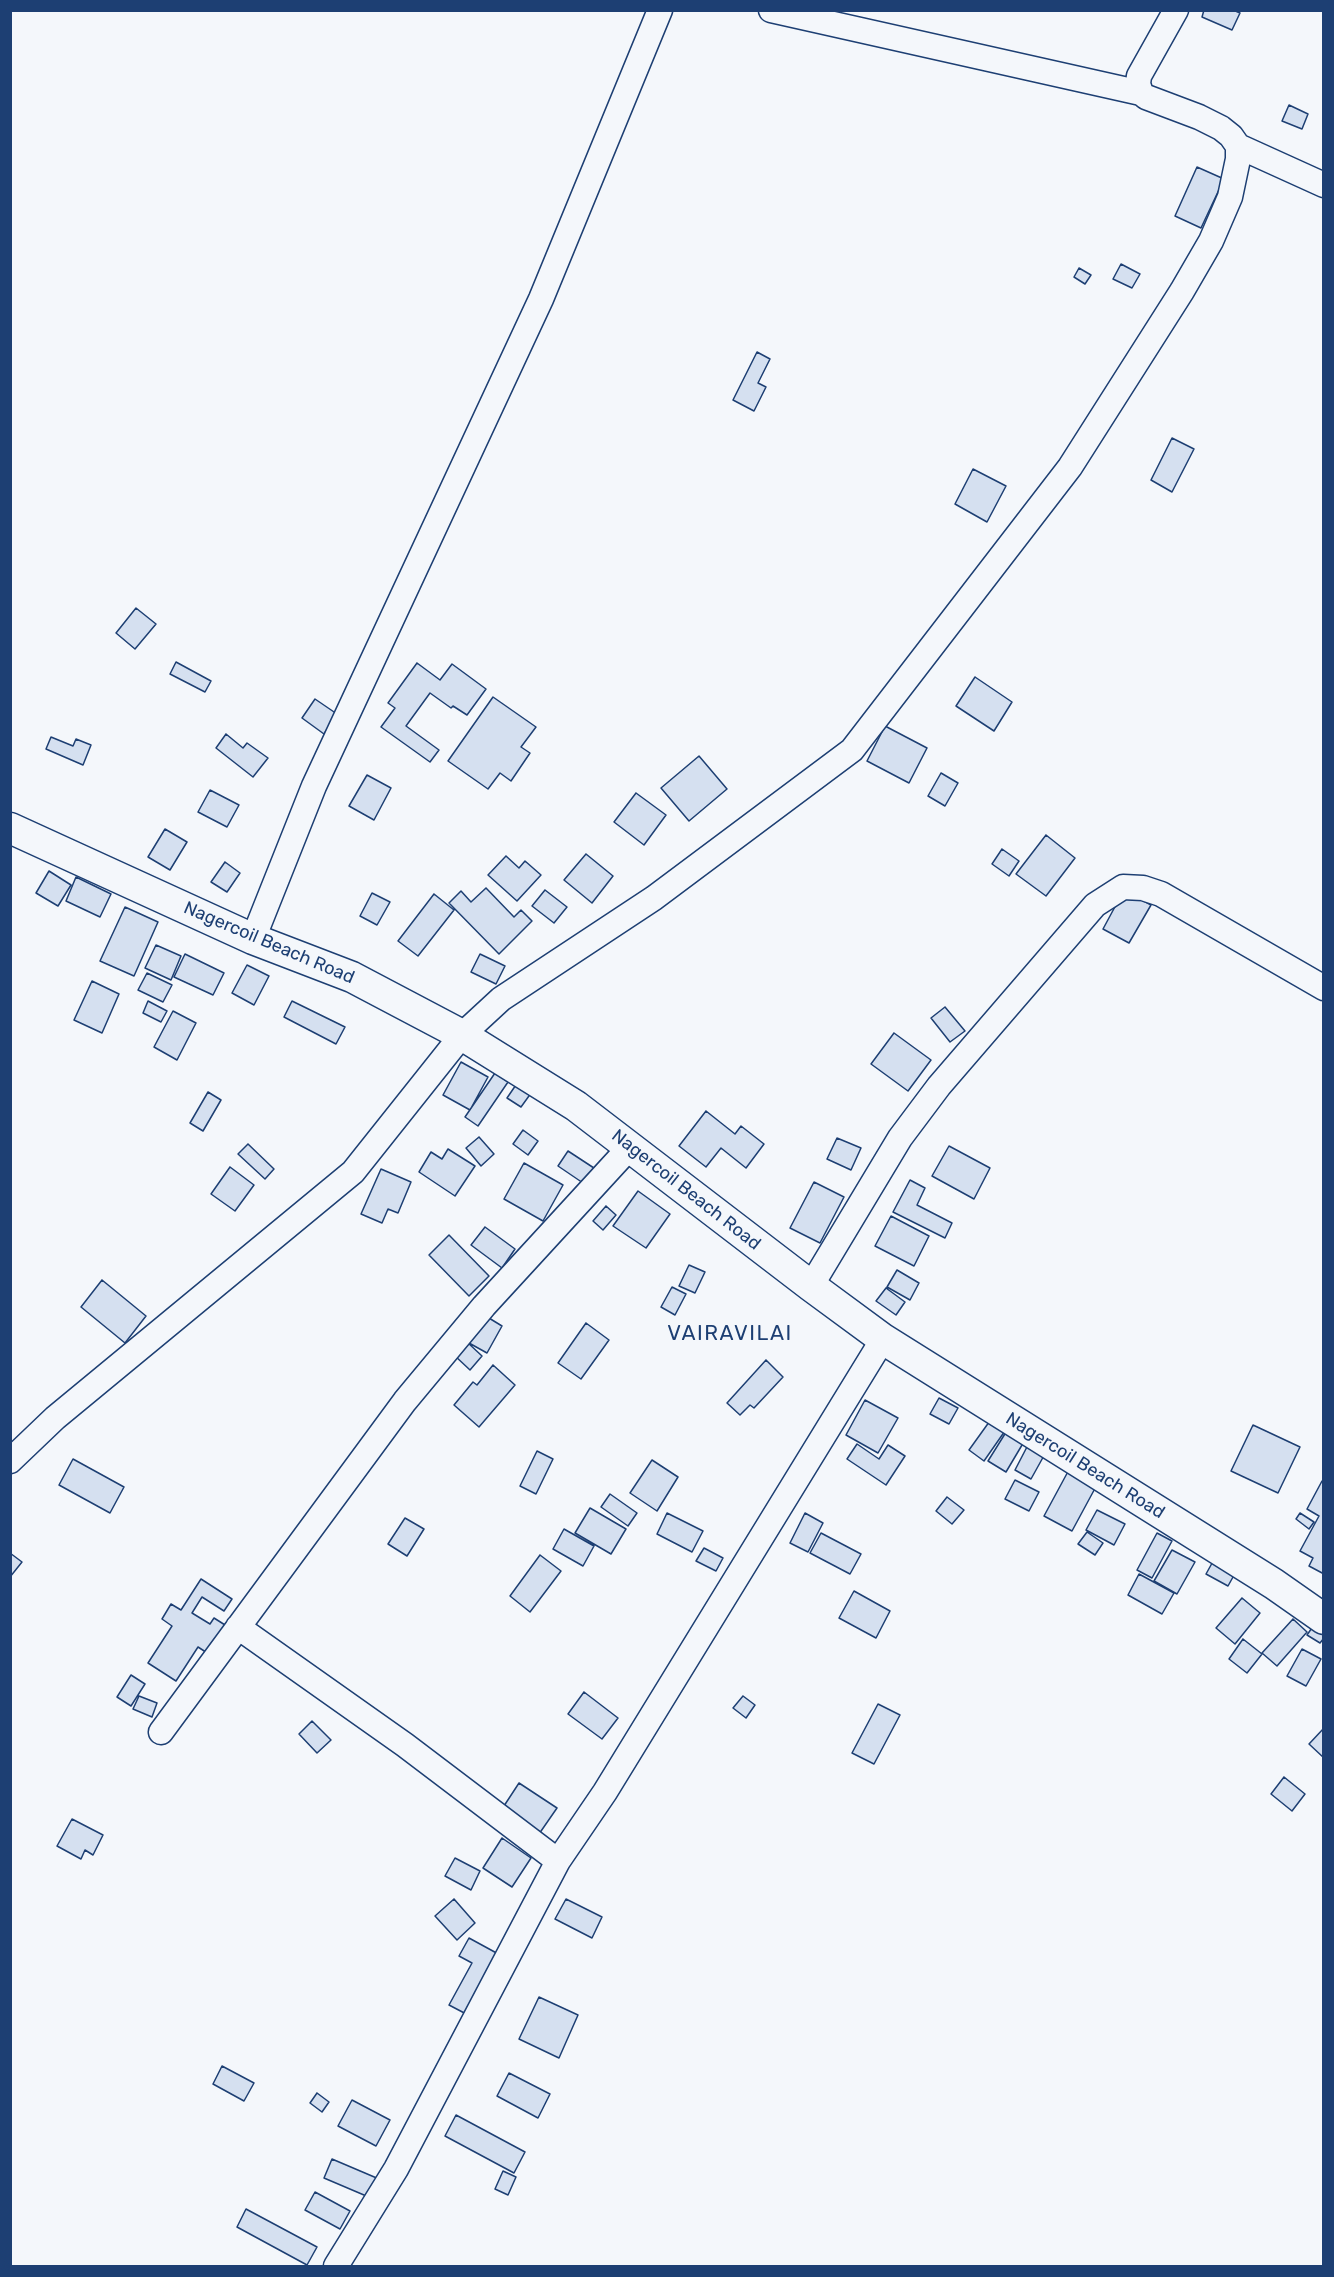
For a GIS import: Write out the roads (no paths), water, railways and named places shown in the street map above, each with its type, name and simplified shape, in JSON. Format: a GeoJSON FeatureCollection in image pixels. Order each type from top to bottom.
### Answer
{"type":"FeatureCollection","features":[{"type":"Feature","properties":{"kind":"main road","name":"Nagercoil Beach Road"},"geometry":{"type":"LineString","coordinates":[[10,828],[253,939],[352,977],[462,1035],[576,1107],[883,1339],[1274,1584],[1323,1619]]}},
{"type":"Feature","properties":{"kind":"street"},"geometry":{"type":"LineString","coordinates":[[253,939],[314,786],[541,299],[660,10]]}},
{"type":"Feature","properties":{"kind":"street"},"geometry":{"type":"LineString","coordinates":[[771,10],[1141,93],[1221,128],[1238,146],[1323,185]]}},
{"type":"Feature","properties":{"kind":"street"},"geometry":{"type":"LineString","coordinates":[[1141,93],[1138,84],[1139,76],[1176,10]]}},
{"type":"Feature","properties":{"kind":"street"},"geometry":{"type":"LineString","coordinates":[[10,1461],[55,1418],[353,1172],[462,1035],[501,999],[654,897],[852,750],[1070,467],[1115,399],[1210,241],[1230,197],[1238,159],[1238,146]]}},
{"type":"Feature","properties":{"kind":"street"},"geometry":{"type":"LineString","coordinates":[[811,1286],[900,1138],[939,1086],[1095,905],[1124,887],[1143,888],[1161,894],[1323,988]]}},
{"type":"Feature","properties":{"kind":"street"},"geometry":{"type":"LineString","coordinates":[[161,1732],[405,1401],[484,1306],[630,1147]]}},
{"type":"Feature","properties":{"kind":"street"},"geometry":{"type":"LineString","coordinates":[[336,2266],[396,2169],[558,1861],[605,1792],[883,1339]]}},
{"type":"Feature","properties":{"kind":"street"},"geometry":{"type":"LineString","coordinates":[[238,1627],[405,1745],[558,1861]]}},
{"type":"Feature","properties":{"kind":"district","name":"VAIRAVILAI"},"geometry":{"type":"Point","coordinates":[730,1334]}}]}
